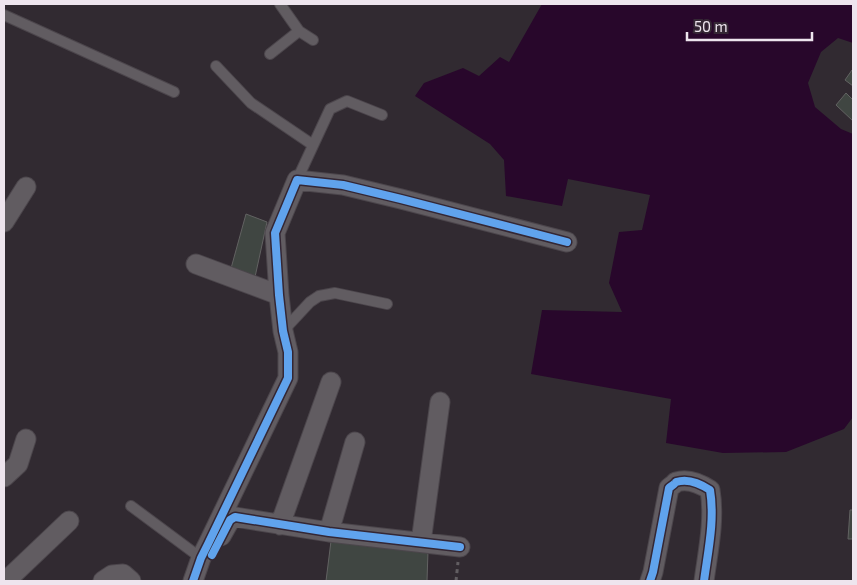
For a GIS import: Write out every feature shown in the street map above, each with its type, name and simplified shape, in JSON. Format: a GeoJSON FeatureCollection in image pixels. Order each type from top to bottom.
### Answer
{"type":"FeatureCollection","features":[{"type":"Feature","properties":{"kind":"street"},"geometry":{"type":"LineString","coordinates":[[197,571],[288,378],[288,352],[278,295],[275,232],[297,180],[353,188],[401,199],[567,242]]}},
{"type":"Feature","properties":{"kind":"street"},"geometry":{"type":"LineString","coordinates":[[4,222],[26,187]]}},
{"type":"Feature","properties":{"kind":"street"},"geometry":{"type":"LineString","coordinates":[[196,264],[278,295]]}},
{"type":"Feature","properties":{"kind":"street"},"geometry":{"type":"LineString","coordinates":[[280,524],[331,382]]}},
{"type":"Feature","properties":{"kind":"street"},"geometry":{"type":"LineString","coordinates":[[421,542],[440,402]]}},
{"type":"Feature","properties":{"kind":"street"},"geometry":{"type":"LineString","coordinates":[[4,477],[18,464],[26,439]]}},
{"type":"Feature","properties":{"kind":"street"},"geometry":{"type":"LineString","coordinates":[[329,532],[355,442]]}},
{"type":"Feature","properties":{"kind":"street"},"geometry":{"type":"LineString","coordinates":[[650,581],[670,488],[676,482],[684,481],[700,483],[710,490],[712,515],[704,581]]}},
{"type":"Feature","properties":{"kind":"street"},"geometry":{"type":"LineString","coordinates":[[197,571],[207,563],[232,518],[329,532],[460,547]]}},
{"type":"Feature","properties":{"kind":"street"},"geometry":{"type":"LineString","coordinates":[[6,581],[69,521]]}},
{"type":"Feature","properties":{"kind":"street"},"geometry":{"type":"LineString","coordinates":[[103,581],[112,575],[123,574],[131,581]]}},
{"type":"Feature","properties":{"kind":"lane"},"geometry":{"type":"LineString","coordinates":[[280,4],[299,31],[313,40]]}},
{"type":"Feature","properties":{"kind":"lane"},"geometry":{"type":"LineString","coordinates":[[4,15],[174,92]]}},
{"type":"Feature","properties":{"kind":"lane"},"geometry":{"type":"LineString","coordinates":[[270,54],[299,31]]}},
{"type":"Feature","properties":{"kind":"lane"},"geometry":{"type":"LineString","coordinates":[[216,66],[251,103],[313,145]]}},
{"type":"Feature","properties":{"kind":"lane"},"geometry":{"type":"LineString","coordinates":[[297,180],[330,109],[347,101],[382,115]]}},
{"type":"Feature","properties":{"kind":"lane"},"geometry":{"type":"LineString","coordinates":[[283,331],[310,302],[319,296],[335,293],[387,304]]}},
{"type":"Feature","properties":{"kind":"lane"},"geometry":{"type":"LineString","coordinates":[[131,506],[197,571]]}},
{"type":"Feature","properties":{"kind":"shaded area"},"geometry":{"type":"Polygon","coordinates":[[[542,4],[853,4],[853,43],[838,38],[821,52],[808,83],[815,107],[841,129],[853,134],[853,417],[844,429],[786,452],[723,453],[666,443],[671,399],[531,374],[542,310],[622,312],[609,283],[619,232],[642,230],[650,195],[568,179],[562,206],[506,196],[504,160],[490,144],[415,96],[424,83],[463,68],[479,76],[500,57],[509,62],[542,4]]]}},
{"type":"Feature","properties":{"kind":"building"},"geometry":{"type":"Polygon","coordinates":[[[853,71],[853,86],[845,80],[853,71]]]}},
{"type":"Feature","properties":{"kind":"building"},"geometry":{"type":"Polygon","coordinates":[[[846,93],[853,100],[853,121],[836,105],[846,93]]]}},
{"type":"Feature","properties":{"kind":"building"},"geometry":{"type":"Polygon","coordinates":[[[246,214],[267,222],[255,277],[230,272],[246,214]]]}},
{"type":"Feature","properties":{"kind":"building"},"geometry":{"type":"Polygon","coordinates":[[[850,510],[853,510],[853,539],[848,539],[850,510]]]}},
{"type":"Feature","properties":{"kind":"building"},"geometry":{"type":"Polygon","coordinates":[[[331,541],[428,551],[427,581],[326,581],[331,541]]]}},
{"type":"Feature","properties":{"kind":"cycle path"},"geometry":{"type":"LineString","coordinates":[[193,581],[201,558],[288,378],[288,352],[283,331],[279,295],[275,233],[297,180],[343,185],[567,242]]}},
{"type":"Feature","properties":{"kind":"cycle path"},"geometry":{"type":"LineString","coordinates":[[650,581],[669,488],[676,482],[681,481],[690,481],[710,490],[712,513],[704,581]]}},
{"type":"Feature","properties":{"kind":"cycle path"},"geometry":{"type":"LineString","coordinates":[[212,555],[230,520],[235,517],[329,532],[460,547]]}}]}
